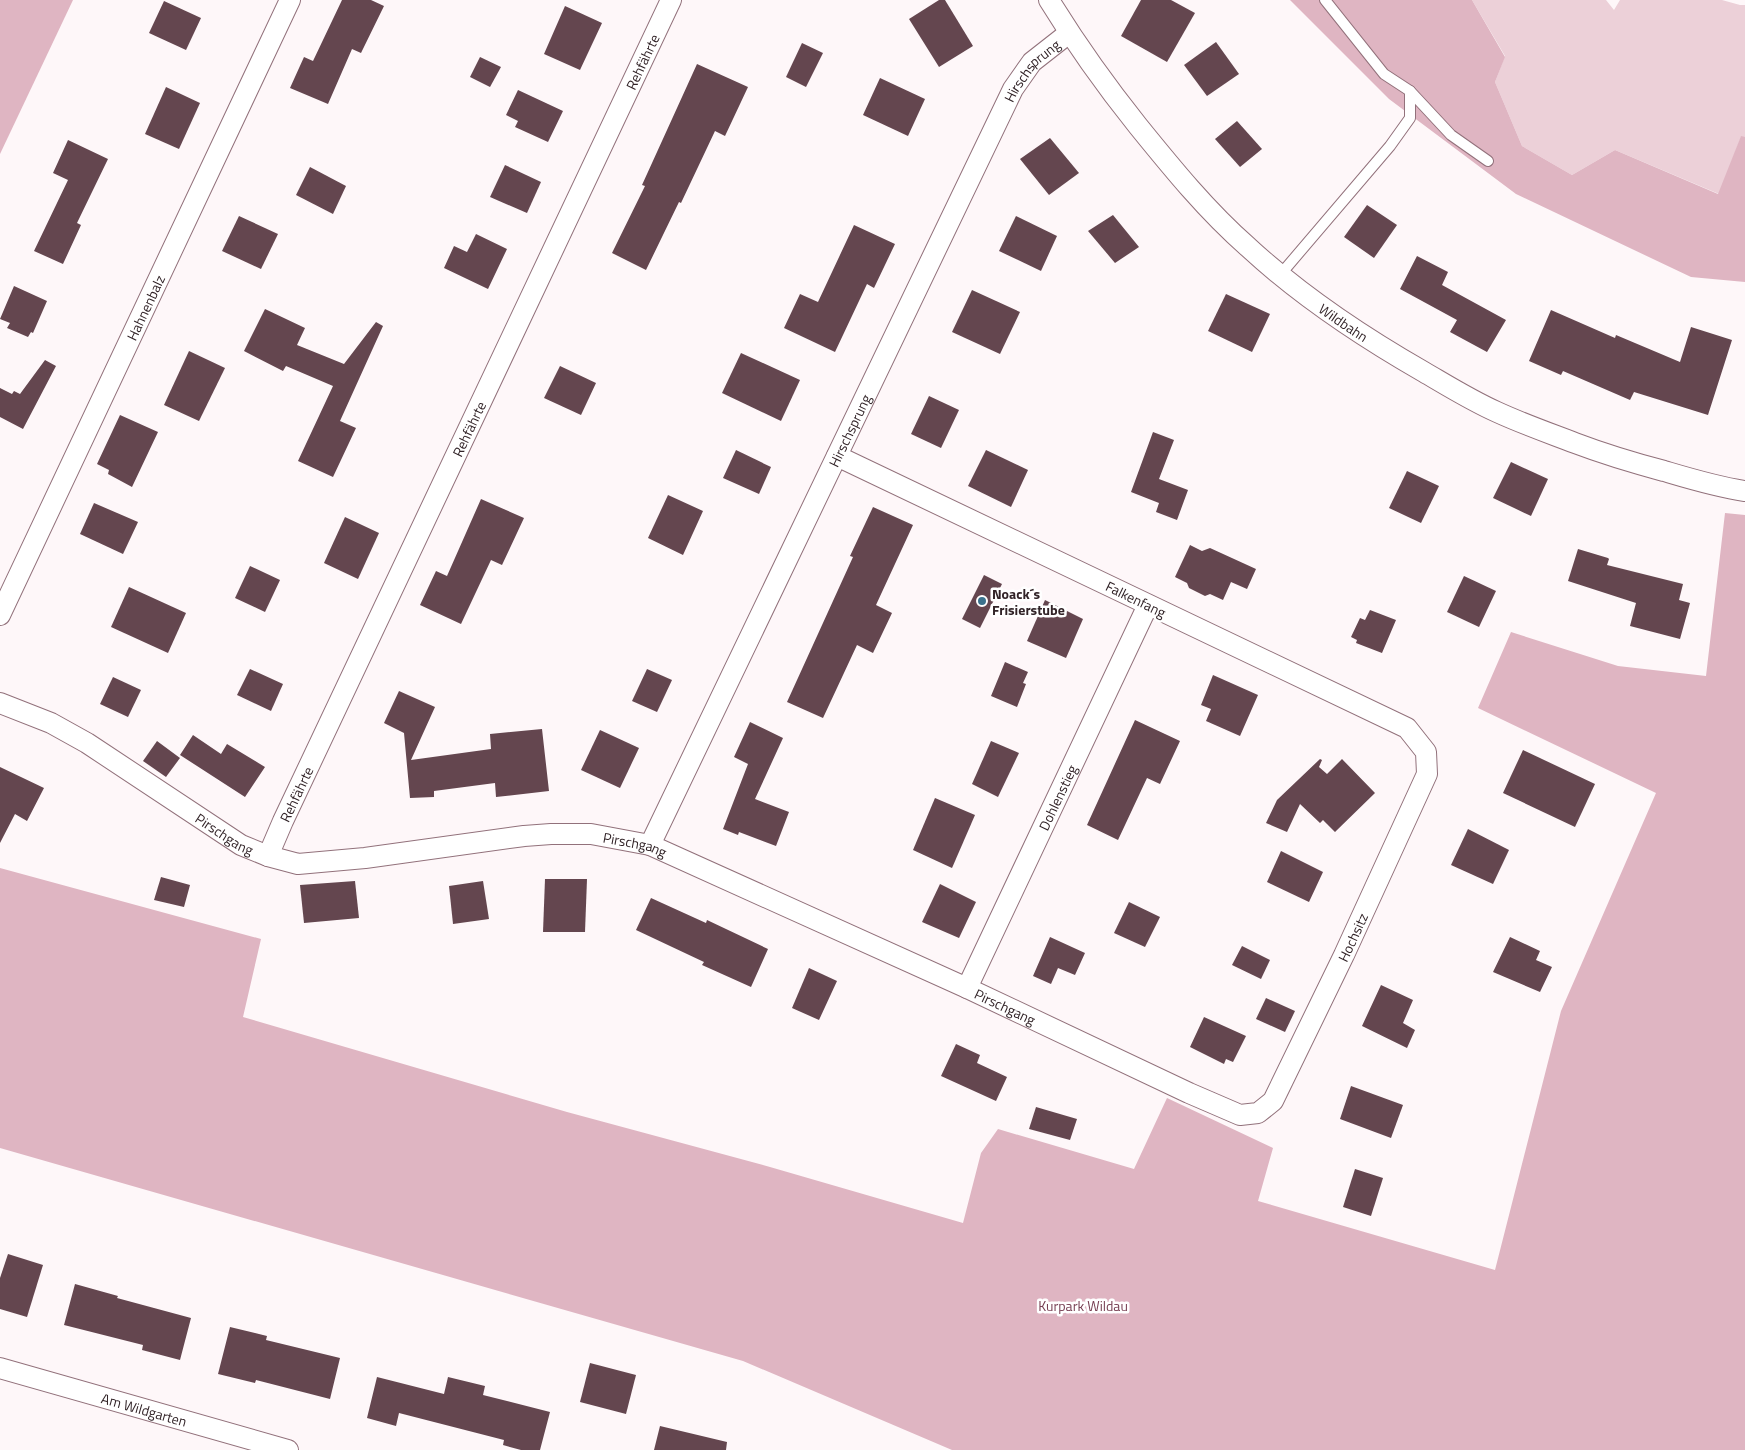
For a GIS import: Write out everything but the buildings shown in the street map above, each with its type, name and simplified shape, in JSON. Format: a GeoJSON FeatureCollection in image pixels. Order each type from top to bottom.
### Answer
{"type":"FeatureCollection","features":[{"type":"Feature","properties":{"kind":"street","name":"Hahnenbalz"},"geometry":{"type":"LineString","coordinates":[[0,615],[290,0]]}},
{"type":"Feature","properties":{"kind":"street","name":"Rehfährte"},"geometry":{"type":"LineString","coordinates":[[268,856],[291,803],[671,0]]}},
{"type":"Feature","properties":{"kind":"street","name":"Wildbahn"},"geometry":{"type":"LineString","coordinates":[[1049,0],[1087,59],[1161,155],[1222,223],[1280,276],[1357,331],[1458,392],[1497,412],[1544,432],[1622,460],[1712,485],[1745,491]]}},
{"type":"Feature","properties":{"kind":"street","name":"Hirschsprung"},"geometry":{"type":"LineString","coordinates":[[650,845],[1013,89],[1032,62],[1069,33]]}},
{"type":"Feature","properties":{"kind":"street","name":"Falkenfang"},"geometry":{"type":"LineString","coordinates":[[837,456],[1407,728],[1426,752]]}},
{"type":"Feature","properties":{"kind":"street","name":"Dohlenstieg"},"geometry":{"type":"LineString","coordinates":[[967,988],[1148,605]]}},
{"type":"Feature","properties":{"kind":"street","name":"Pirschgang"},"geometry":{"type":"LineString","coordinates":[[0,703],[51,723],[88,743],[241,845],[268,856],[298,864],[328,863],[551,834],[592,834],[650,845],[967,988],[1189,1093],[1240,1115],[1258,1113]]}},
{"type":"Feature","properties":{"kind":"street","name":"Hochsitz"},"geometry":{"type":"LineString","coordinates":[[1258,1113],[1273,1101],[1344,955],[1427,774],[1426,752]]}},
{"type":"Feature","properties":{"kind":"street","name":"Am Wildgarten"},"geometry":{"type":"LineString","coordinates":[[0,1368],[288,1450]]}},
{"type":"Feature","properties":{"kind":"lane"},"geometry":{"type":"LineString","coordinates":[[1326,0],[1384,74],[1410,91],[1451,135],[1488,161]]}},
{"type":"Feature","properties":{"kind":"lane"},"geometry":{"type":"LineString","coordinates":[[1280,276],[1390,146],[1410,118],[1410,91]]}},
{"type":"Feature","properties":{"kind":"shaded area"},"geometry":{"type":"Polygon","coordinates":[[[1472,0],[1606,0],[1614,10],[1620,0],[1722,0],[1745,5],[1745,137],[1741,137],[1719,194],[1615,150],[1572,175],[1522,146],[1495,82],[1505,56],[1472,0]]]}},
{"type":"Feature","properties":{"kind":"green space"},"geometry":{"type":"Polygon","coordinates":[[[0,0],[73,0],[0,154],[0,0]]]}},
{"type":"Feature","properties":{"kind":"green space"},"geometry":{"type":"Polygon","coordinates":[[[1290,0],[1472,0],[1505,57],[1495,82],[1522,146],[1572,175],[1615,150],[1718,194],[1741,136],[1745,137],[1745,282],[1691,277],[1516,194],[1389,99],[1290,0]]]}},
{"type":"Feature","properties":{"kind":"green space","name":"Kurpark Wildau"},"geometry":{"type":"Polygon","coordinates":[[[1725,513],[1745,515],[1745,1450],[952,1450],[743,1361],[0,1148],[0,868],[261,939],[243,1017],[567,1112],[770,1167],[963,1223],[981,1153],[998,1129],[1134,1169],[1167,1098],[1273,1148],[1258,1201],[1495,1270],[1561,1011],[1656,793],[1478,708],[1511,632],[1618,666],[1706,676],[1725,513]]]}},
{"type":"Feature","properties":{"kind":"place","name":"Noack´s Frisierstube"},"geometry":{"type":"Point","coordinates":[982,601]}}]}
